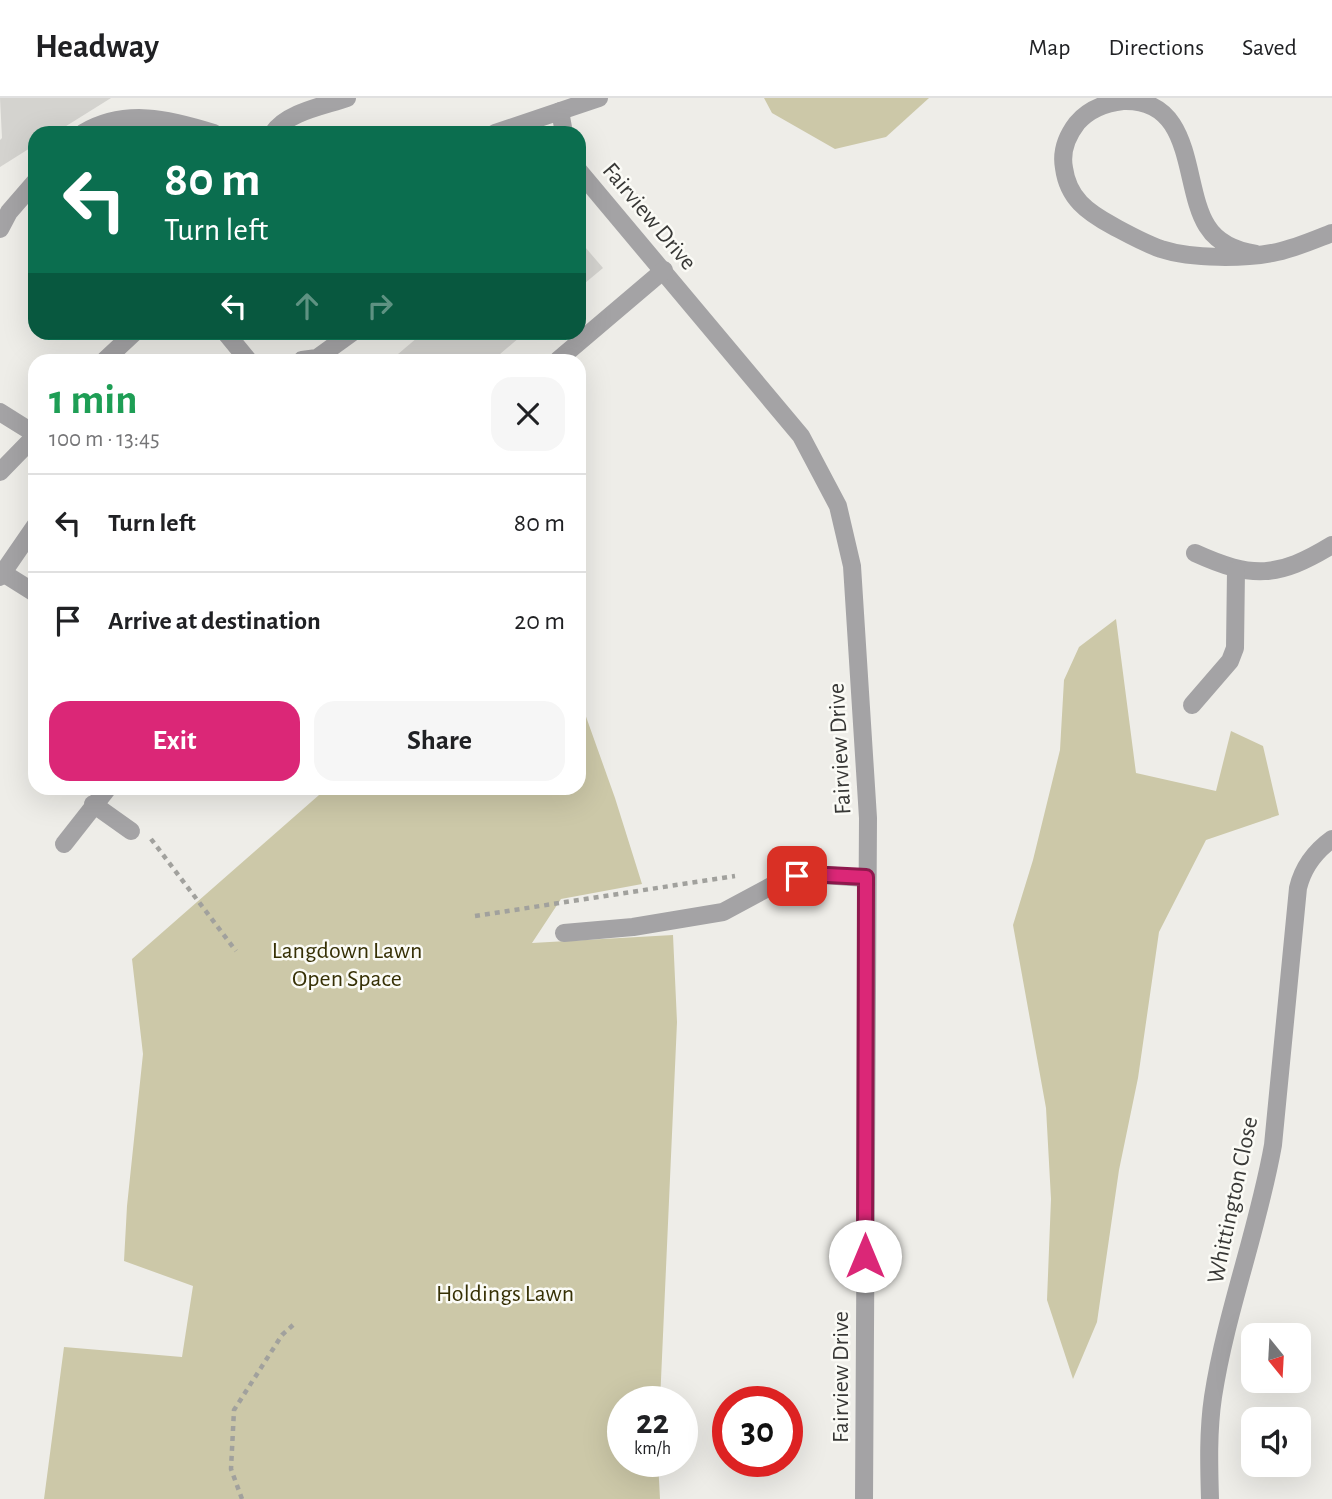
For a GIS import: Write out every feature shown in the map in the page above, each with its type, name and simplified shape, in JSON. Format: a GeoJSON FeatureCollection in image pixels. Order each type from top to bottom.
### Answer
{"type":"FeatureCollection","features":[{"type":"Feature","properties":{"kind":"street"},"geometry":{"type":"LineString","coordinates":[[277,126],[303,113],[347,98]]}},
{"type":"Feature","properties":{"kind":"street"},"geometry":{"type":"LineString","coordinates":[[516,126],[599,98]]}},
{"type":"Feature","properties":{"kind":"street"},"geometry":{"type":"LineString","coordinates":[[1256,254],[1229,246],[1208,228],[1196,200],[1183,143],[1176,129],[1164,116],[1150,106],[1130,101],[1109,102],[1090,111],[1078,122],[1069,136],[1063,162],[1066,180],[1074,197],[1084,208],[1144,243],[1162,249],[1196,254],[1256,254],[1275,253],[1332,233]]}},
{"type":"Feature","properties":{"kind":"street"},"geometry":{"type":"LineString","coordinates":[[560,111],[563,126]]}},
{"type":"Feature","properties":{"kind":"street"},"geometry":{"type":"LineString","coordinates":[[98,126],[129,117],[149,118],[184,126]]}},
{"type":"Feature","properties":{"kind":"street","name":"Fairview Drive"},"geometry":{"type":"LineString","coordinates":[[586,179],[801,436],[838,506],[852,566],[868,818],[864,1499]]}},
{"type":"Feature","properties":{"kind":"street"},"geometry":{"type":"LineString","coordinates":[[0,229],[9,212],[28,190]]}},
{"type":"Feature","properties":{"kind":"street"},"geometry":{"type":"LineString","coordinates":[[586,336],[664,270]]}},
{"type":"Feature","properties":{"kind":"street"},"geometry":{"type":"LineString","coordinates":[[111,354],[126,340]]}},
{"type":"Feature","properties":{"kind":"street"},"geometry":{"type":"LineString","coordinates":[[232,340],[243,354]]}},
{"type":"Feature","properties":{"kind":"street"},"geometry":{"type":"LineString","coordinates":[[323,354],[342,340]]}},
{"type":"Feature","properties":{"kind":"street"},"geometry":{"type":"LineString","coordinates":[[565,354],[582,340]]}},
{"type":"Feature","properties":{"kind":"street"},"geometry":{"type":"LineString","coordinates":[[0,412],[28,430]]}},
{"type":"Feature","properties":{"kind":"street"},"geometry":{"type":"LineString","coordinates":[[0,472],[28,442]]}},
{"type":"Feature","properties":{"kind":"street"},"geometry":{"type":"LineString","coordinates":[[28,536],[1,575],[28,589]]}},
{"type":"Feature","properties":{"kind":"street"},"geometry":{"type":"LineString","coordinates":[[1195,552],[1236,570],[1256,573],[1294,565],[1332,545]]}},
{"type":"Feature","properties":{"kind":"street"},"geometry":{"type":"LineString","coordinates":[[1192,705],[1230,661],[1235,648],[1236,570]]}},
{"type":"Feature","properties":{"kind":"street"},"geometry":{"type":"LineString","coordinates":[[64,844],[101,795]]}},
{"type":"Feature","properties":{"kind":"street"},"geometry":{"type":"LineString","coordinates":[[93,804],[131,831]]}},
{"type":"Feature","properties":{"kind":"street","name":"Whittington Close"},"geometry":{"type":"LineString","coordinates":[[1210,1499],[1209,1432],[1220,1357],[1266,1184],[1273,1145],[1297,888],[1310,860],[1332,839]]}},
{"type":"Feature","properties":{"kind":"street"},"geometry":{"type":"LineString","coordinates":[[564,933],[634,927],[723,912],[775,884],[808,874],[866,877]]}},
{"type":"Feature","properties":{"kind":"path"},"geometry":{"type":"LineString","coordinates":[[131,831],[153,840],[236,951]]}},
{"type":"Feature","properties":{"kind":"path"},"geometry":{"type":"LineString","coordinates":[[475,916],[746,874]]}},
{"type":"Feature","properties":{"kind":"path"},"geometry":{"type":"LineString","coordinates":[[242,1499],[231,1469],[234,1410],[282,1335],[293,1325]]}},
{"type":"Feature","properties":{"kind":"green space"},"geometry":{"type":"Polygon","coordinates":[[[764,98],[929,98],[886,137],[835,149],[772,113],[764,98]]]}},
{"type":"Feature","properties":{"kind":"green space"},"geometry":{"type":"Polygon","coordinates":[[[1116,619],[1136,773],[1216,791],[1231,731],[1263,746],[1279,815],[1206,840],[1159,932],[1138,1078],[1119,1170],[1097,1322],[1073,1379],[1047,1300],[1051,1199],[1046,1108],[1013,925],[1033,860],[1060,750],[1064,680],[1079,647],[1116,619]]]}},
{"type":"Feature","properties":{"kind":"green space"},"geometry":{"type":"Polygon","coordinates":[[[586,717],[642,884],[561,899],[532,943],[673,935],[677,1022],[661,1386],[607,1386],[607,1477],[659,1477],[660,1499],[44,1499],[64,1347],[182,1357],[193,1286],[124,1261],[143,1054],[132,959],[319,795],[586,795],[586,717]]]}},
{"type":"Feature","properties":{"kind":"building"},"geometry":{"type":"Polygon","coordinates":[[[0,98],[111,98],[66,126],[28,126],[28,149],[0,167],[0,98]]]}},
{"type":"Feature","properties":{"kind":"building"},"geometry":{"type":"Polygon","coordinates":[[[586,248],[603,268],[586,282],[586,248]]]}},
{"type":"Feature","properties":{"kind":"building"},"geometry":{"type":"Polygon","coordinates":[[[415,340],[517,340],[500,354],[398,354],[415,340]]]}},
{"type":"Feature","properties":{"kind":"route"},"geometry":{"type":"LineString","coordinates":[[797,876],[808,874],[866,877],[865,1256]]}},
{"type":"Feature","properties":{"kind":"park label","name":"Langdown Lawn Open Space"},"geometry":{"type":"Point","coordinates":[347,964]}},
{"type":"Feature","properties":{"kind":"park label","name":"Holdings Lawn"},"geometry":{"type":"Point","coordinates":[505,1293]}}]}
